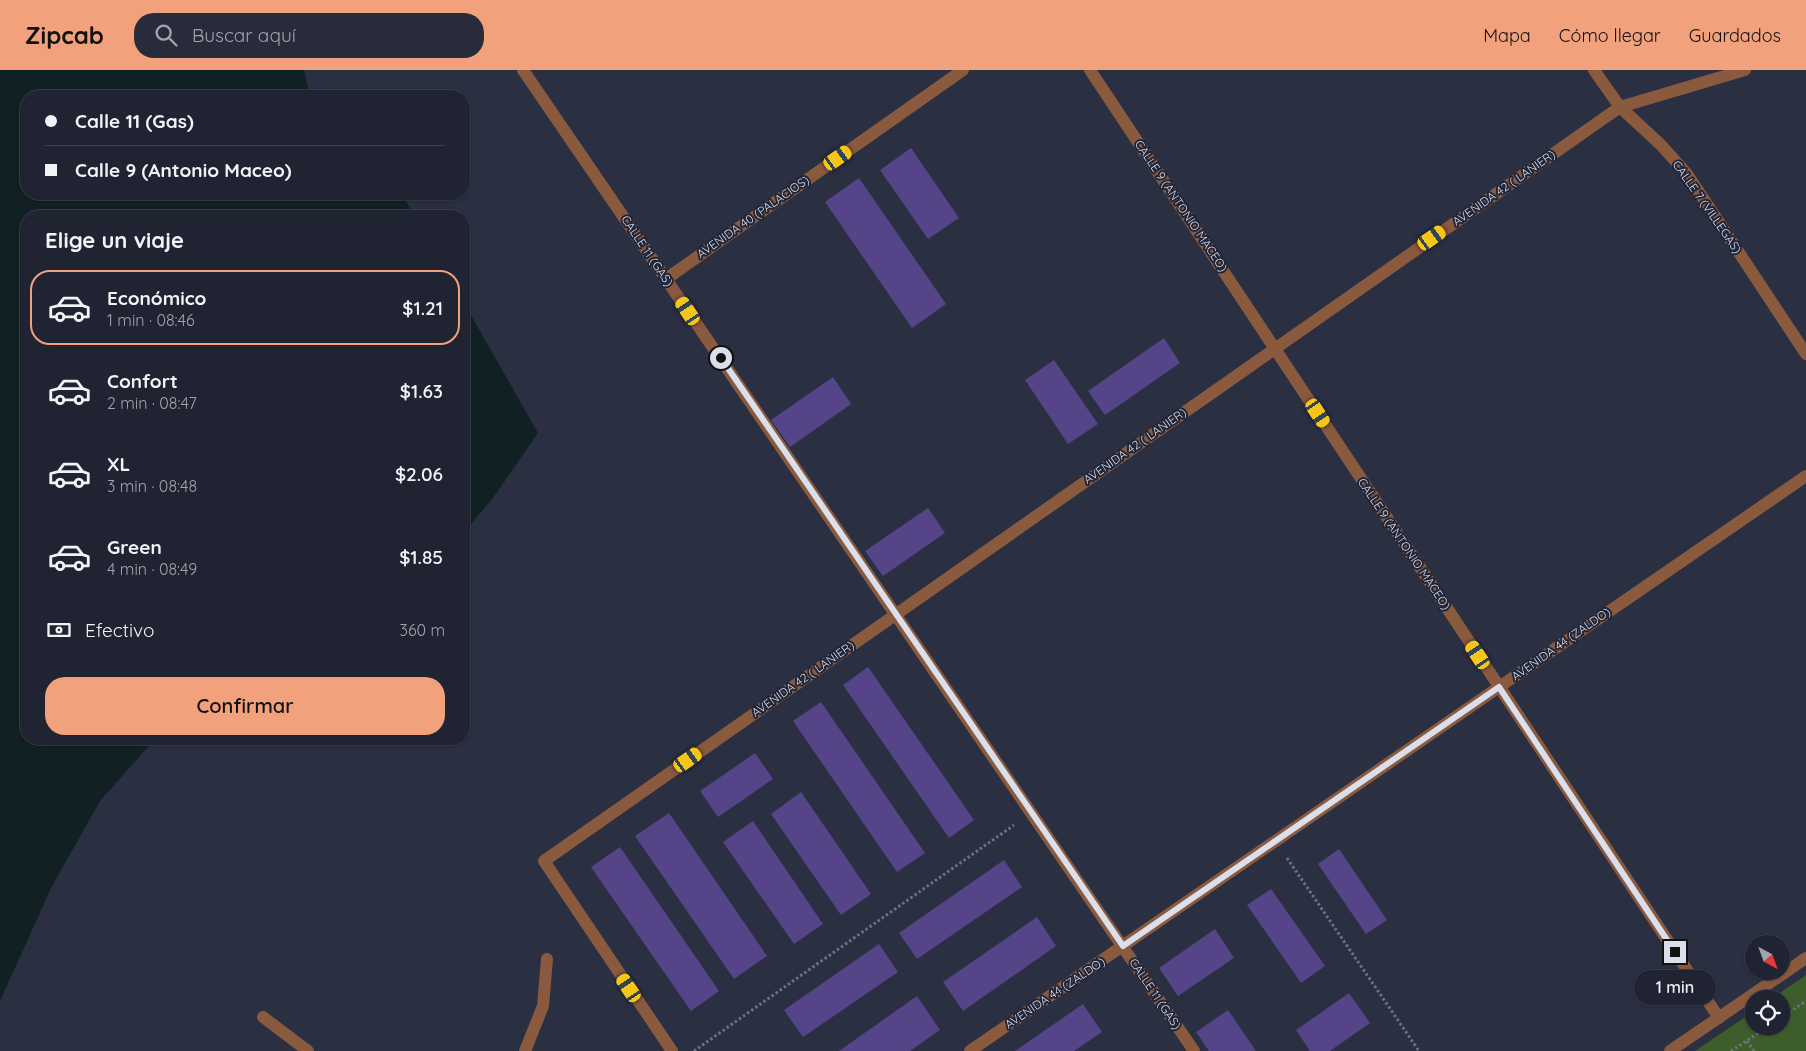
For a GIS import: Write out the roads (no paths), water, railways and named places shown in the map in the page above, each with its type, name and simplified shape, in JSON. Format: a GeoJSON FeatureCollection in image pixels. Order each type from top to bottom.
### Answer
{"type":"FeatureCollection","features":[{"type":"Feature","properties":{"kind":"street","name":"CALLE 11 (GAS)"},"geometry":{"type":"LineString","coordinates":[[524,70],[1194,1051]]}},
{"type":"Feature","properties":{"kind":"street","name":"AVENIDA 40 (PALACIOS)"},"geometry":{"type":"LineString","coordinates":[[666,279],[963,70]]}},
{"type":"Feature","properties":{"kind":"street","name":"CALLE 9 (ANTONIO MACEO)"},"geometry":{"type":"LineString","coordinates":[[1090,70],[1719,1018]]}},
{"type":"Feature","properties":{"kind":"street","name":"CALLE 7 (VILLEGAS)"},"geometry":{"type":"LineString","coordinates":[[1594,70],[1620,107],[1661,145],[1687,174],[1806,354]]}},
{"type":"Feature","properties":{"kind":"street","name":"AVENIDA 42 ( LANIER)"},"geometry":{"type":"LineString","coordinates":[[672,1051],[544,861],[1620,107],[1745,70]]}},
{"type":"Feature","properties":{"kind":"street","name":"AVENIDA 44 (ZALDO)"},"geometry":{"type":"LineString","coordinates":[[970,1051],[1806,476]]}},
{"type":"Feature","properties":{"kind":"street"},"geometry":{"type":"LineString","coordinates":[[1670,1051],[1806,958]]}},
{"type":"Feature","properties":{"kind":"street"},"geometry":{"type":"LineString","coordinates":[[525,1051],[542,1006],[547,959]]}},
{"type":"Feature","properties":{"kind":"street"},"geometry":{"type":"LineString","coordinates":[[263,1017],[308,1051]]}}]}
